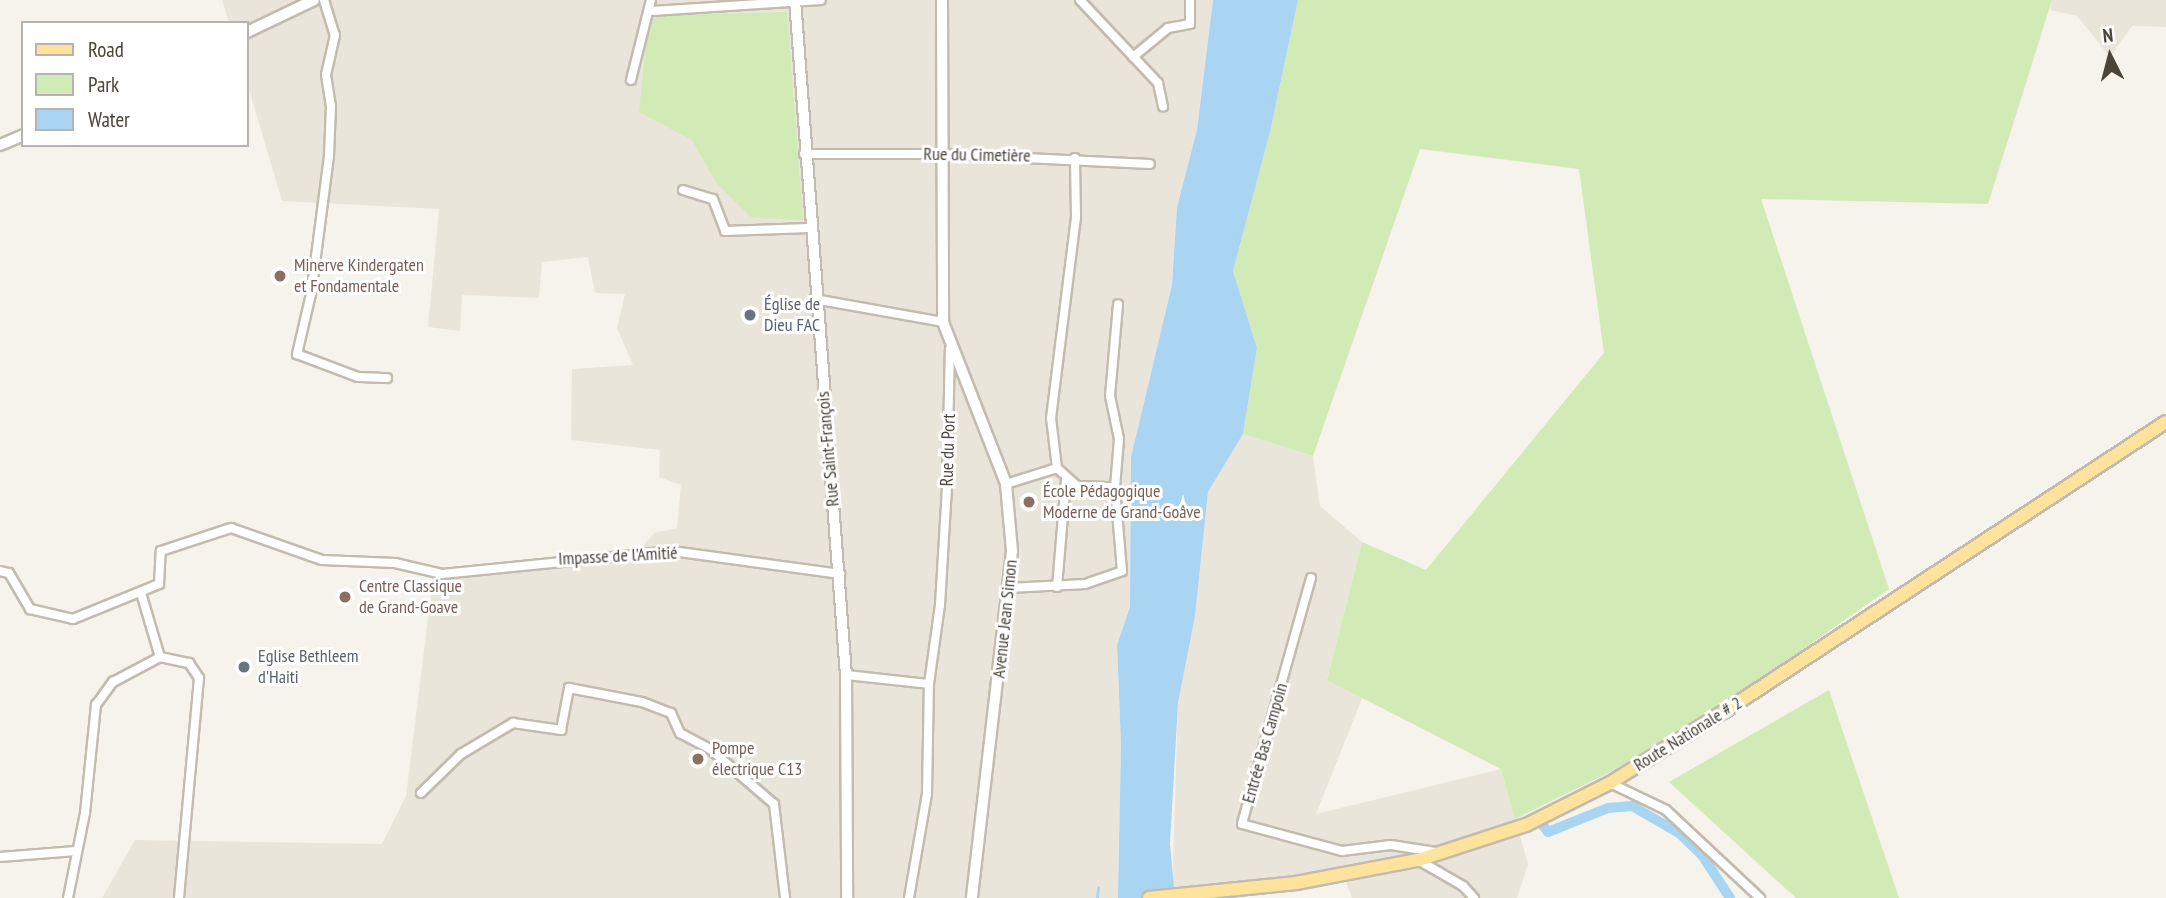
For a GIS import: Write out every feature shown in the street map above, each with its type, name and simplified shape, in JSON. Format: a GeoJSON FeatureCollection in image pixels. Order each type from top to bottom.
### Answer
{"type":"FeatureCollection","features":[{"type":"Feature","properties":{"kind":"main road","name":"Route Nationale # 2"},"geometry":{"type":"LineString","coordinates":[[1149,898],[1296,883],[1418,860],[1445,854],[1526,825],[1610,783],[2166,422]]}},
{"type":"Feature","properties":{"kind":"street"},"geometry":{"type":"LineString","coordinates":[[324,0],[335,35],[327,75],[331,106],[329,156],[311,294],[297,354],[358,377],[387,378]]}},
{"type":"Feature","properties":{"kind":"street"},"geometry":{"type":"LineString","coordinates":[[651,0],[652,11]]}},
{"type":"Feature","properties":{"kind":"street","name":"Rue Saint-François"},"geometry":{"type":"LineString","coordinates":[[795,0],[814,299],[840,574],[846,675],[847,898]]}},
{"type":"Feature","properties":{"kind":"street"},"geometry":{"type":"LineString","coordinates":[[631,80],[645,12],[821,0]]}},
{"type":"Feature","properties":{"kind":"street","name":"Rue du Port"},"geometry":{"type":"LineString","coordinates":[[909,898],[927,794],[929,684],[940,604],[950,349],[943,322],[942,0]]}},
{"type":"Feature","properties":{"kind":"street"},"geometry":{"type":"LineString","coordinates":[[1080,0],[1158,83],[1163,106]]}},
{"type":"Feature","properties":{"kind":"street"},"geometry":{"type":"LineString","coordinates":[[1133,57],[1168,28],[1190,24],[1190,0]]}},
{"type":"Feature","properties":{"kind":"street"},"geometry":{"type":"LineString","coordinates":[[248,32],[310,1]]}},
{"type":"Feature","properties":{"kind":"street"},"geometry":{"type":"LineString","coordinates":[[0,145],[21,136]]}},
{"type":"Feature","properties":{"kind":"street","name":"Rue du Cimetière"},"geometry":{"type":"LineString","coordinates":[[804,154],[943,154],[1075,158],[1150,164]]}},
{"type":"Feature","properties":{"kind":"street"},"geometry":{"type":"LineString","coordinates":[[1075,158],[1076,218],[1051,418],[1057,468],[1066,479],[1077,486],[1115,487]]}},
{"type":"Feature","properties":{"kind":"street"},"geometry":{"type":"LineString","coordinates":[[683,190],[713,200],[725,231],[809,228]]}},
{"type":"Feature","properties":{"kind":"street"},"geometry":{"type":"LineString","coordinates":[[814,299],[943,322]]}},
{"type":"Feature","properties":{"kind":"street"},"geometry":{"type":"LineString","coordinates":[[1009,588],[1085,584],[1122,571],[1115,487],[1119,439],[1110,372],[1118,304]]}},
{"type":"Feature","properties":{"kind":"street","name":"Avenue Jean Simon"},"geometry":{"type":"LineString","coordinates":[[950,349],[1006,484],[1012,551],[972,898]]}},
{"type":"Feature","properties":{"kind":"street"},"geometry":{"type":"LineString","coordinates":[[1006,484],[1057,468]]}},
{"type":"Feature","properties":{"kind":"street"},"geometry":{"type":"LineString","coordinates":[[1057,587],[1066,479]]}},
{"type":"Feature","properties":{"kind":"street","name":"Impasse de l'Amitié"},"geometry":{"type":"LineString","coordinates":[[141,593],[159,584],[161,551],[230,528],[322,560],[383,561],[438,572],[672,551],[840,574]]}},
{"type":"Feature","properties":{"kind":"street"},"geometry":{"type":"LineString","coordinates":[[0,571],[9,573],[30,609],[73,619],[141,593],[160,657]]}},
{"type":"Feature","properties":{"kind":"street","name":"Entrée Bas Campoin"},"geometry":{"type":"LineString","coordinates":[[1311,578],[1242,824],[1342,851],[1391,845],[1445,854]]}},
{"type":"Feature","properties":{"kind":"street"},"geometry":{"type":"LineString","coordinates":[[68,898],[85,813],[96,705],[113,682],[160,657],[189,663],[200,678],[179,898]]}},
{"type":"Feature","properties":{"kind":"street"},"geometry":{"type":"LineString","coordinates":[[846,675],[929,684]]}},
{"type":"Feature","properties":{"kind":"street"},"geometry":{"type":"LineString","coordinates":[[421,793],[461,754],[513,723],[561,730],[569,688],[642,702],[671,713],[680,733],[710,749],[774,804],[785,898]]}},
{"type":"Feature","properties":{"kind":"street"},"geometry":{"type":"LineString","coordinates":[[1610,783],[1666,810],[1760,898]]}},
{"type":"Feature","properties":{"kind":"street"},"geometry":{"type":"LineString","coordinates":[[0,857],[76,851]]}},
{"type":"Feature","properties":{"kind":"street"},"geometry":{"type":"LineString","coordinates":[[1418,860],[1463,886],[1474,898]]}},
{"type":"Feature","properties":{"kind":"shaded area"},"geometry":{"type":"Polygon","coordinates":[[[222,0],[1213,0],[1197,130],[1177,207],[1172,285],[1131,457],[1130,607],[1117,645],[1121,744],[1118,898],[102,898],[135,840],[382,844],[406,796],[434,570],[642,547],[654,533],[677,528],[681,485],[659,477],[660,450],[571,440],[572,369],[633,365],[617,328],[625,294],[595,293],[588,257],[542,262],[539,298],[462,295],[460,331],[428,327],[439,209],[282,201],[248,86],[248,21],[228,21],[222,0]]]}},
{"type":"Feature","properties":{"kind":"shaded area"},"geometry":{"type":"Polygon","coordinates":[[[2052,0],[2166,0],[2166,27],[2132,26],[2110,57],[2077,16],[2050,10],[2052,0]]]}},
{"type":"Feature","properties":{"kind":"shaded area"},"geometry":{"type":"Polygon","coordinates":[[[1243,434],[1313,456],[1320,506],[1362,542],[1327,679],[1363,696],[1316,814],[1501,769],[1528,864],[1517,898],[1352,898],[1341,870],[1172,891],[1178,703],[1195,616],[1208,492],[1243,434]]]}},
{"type":"Feature","properties":{"kind":"green space"},"geometry":{"type":"Polygon","coordinates":[[[1298,0],[2052,0],[1988,204],[1761,199],[1889,589],[1745,690],[1612,771],[1515,819],[1501,769],[1327,680],[1362,542],[1426,570],[1604,353],[1579,169],[1420,149],[1313,456],[1243,434],[1257,348],[1233,271],[1270,132],[1298,0]]]}},
{"type":"Feature","properties":{"kind":"green space"},"geometry":{"type":"Polygon","coordinates":[[[787,12],[803,220],[751,217],[717,184],[692,140],[639,112],[649,16],[787,12]]]}},
{"type":"Feature","properties":{"kind":"green space"},"geometry":{"type":"Polygon","coordinates":[[[1829,690],[1899,898],[1796,898],[1669,782],[1829,690]]]}},
{"type":"Feature","properties":{"kind":"water"},"geometry":{"type":"Polygon","coordinates":[[[1213,0],[1298,0],[1270,132],[1233,271],[1257,348],[1243,434],[1208,492],[1195,616],[1178,703],[1170,844],[1175,898],[1118,898],[1121,744],[1117,645],[1130,607],[1131,457],[1172,285],[1177,207],[1197,130],[1213,0]]]}},
{"type":"Feature","properties":{"kind":"waterway"},"geometry":{"type":"LineString","coordinates":[[1542,824],[1548,832],[1608,808],[1632,806],[1679,833],[1702,855],[1730,898]]}},
{"type":"Feature","properties":{"kind":"waterway"},"geometry":{"type":"LineString","coordinates":[[1097,898],[1098,888]]}},
{"type":"Feature","properties":{"kind":"place","name":"Minerve Kindergaten et Fondamentale"},"geometry":{"type":"Point","coordinates":[280,276]}},
{"type":"Feature","properties":{"kind":"place","name":"Église de Dieu FAC"},"geometry":{"type":"Point","coordinates":[750,315]}},
{"type":"Feature","properties":{"kind":"place","name":"École Pédagogique Moderne de Grand-Goâve"},"geometry":{"type":"Point","coordinates":[1029,502]}},
{"type":"Feature","properties":{"kind":"place","name":"Centre Classique de Grand-Goave"},"geometry":{"type":"Point","coordinates":[345,597]}},
{"type":"Feature","properties":{"kind":"place","name":"Eglise Bethleem d'Haiti"},"geometry":{"type":"Point","coordinates":[244,667]}},
{"type":"Feature","properties":{"kind":"place","name":"Pompe électrique C13"},"geometry":{"type":"Point","coordinates":[698,759]}}]}
